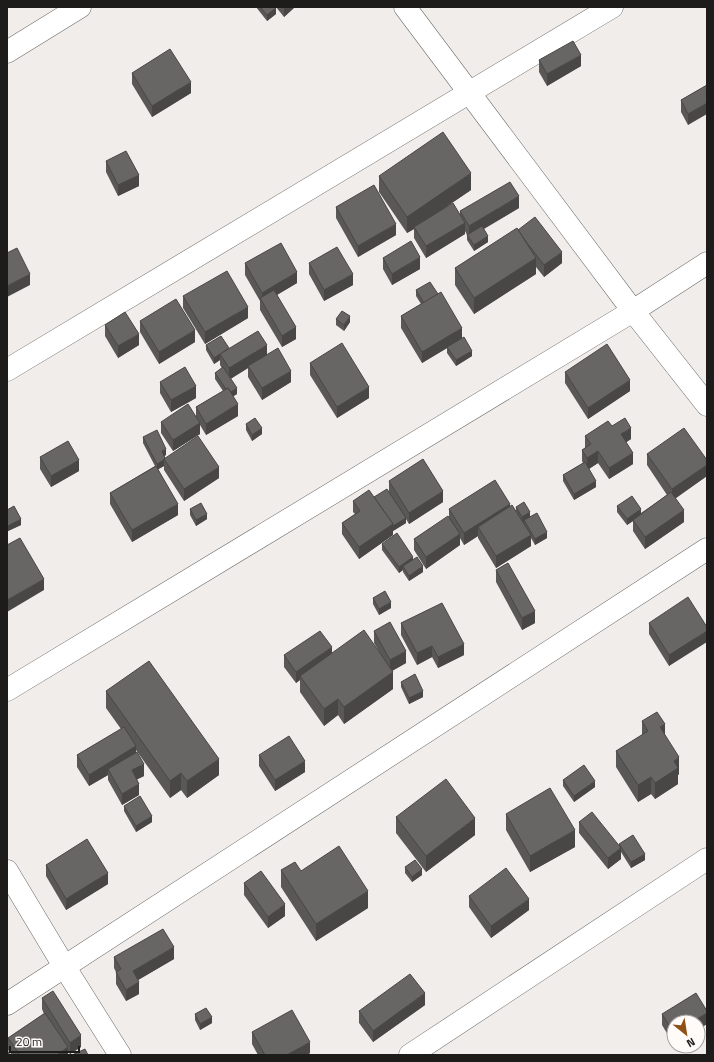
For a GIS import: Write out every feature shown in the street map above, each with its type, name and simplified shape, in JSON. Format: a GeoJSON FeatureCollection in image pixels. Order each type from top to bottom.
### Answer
{"type":"FeatureCollection","features":[{"type":"Feature","properties":{"kind":"street"},"geometry":{"type":"LineString","coordinates":[[7,52],[80,7]]}},
{"type":"Feature","properties":{"kind":"street"},"geometry":{"type":"LineString","coordinates":[[406,7],[634,311],[707,405]]}},
{"type":"Feature","properties":{"kind":"street"},"geometry":{"type":"LineString","coordinates":[[7,370],[612,7]]}},
{"type":"Feature","properties":{"kind":"street"},"geometry":{"type":"LineString","coordinates":[[7,690],[634,311],[707,263]]}},
{"type":"Feature","properties":{"kind":"street"},"geometry":{"type":"LineString","coordinates":[[7,1004],[707,549]]}},
{"type":"Feature","properties":{"kind":"street"},"geometry":{"type":"LineString","coordinates":[[410,1055],[707,859]]}},
{"type":"Feature","properties":{"kind":"street"},"geometry":{"type":"LineString","coordinates":[[7,871],[120,1055]]}},
{"type":"Feature","properties":{"kind":"building"},"geometry":{"type":"Polygon","coordinates":[[[260,7],[274,7],[276,8],[267,15],[260,7]]]}},
{"type":"Feature","properties":{"kind":"building"},"geometry":{"type":"Polygon","coordinates":[[[573,41],[581,55],[547,74],[539,60],[573,41]]]}},
{"type":"Feature","properties":{"kind":"building"},"geometry":{"type":"Polygon","coordinates":[[[170,49],[191,82],[152,106],[132,73],[170,49]]]}},
{"type":"Feature","properties":{"kind":"building"},"geometry":{"type":"Polygon","coordinates":[[[707,85],[707,103],[688,114],[681,100],[707,85]]]}},
{"type":"Feature","properties":{"kind":"building"},"geometry":{"type":"Polygon","coordinates":[[[443,132],[471,173],[407,217],[379,176],[443,132]]]}},
{"type":"Feature","properties":{"kind":"building"},"geometry":{"type":"Polygon","coordinates":[[[126,151],[139,175],[118,185],[106,161],[126,151]]]}},
{"type":"Feature","properties":{"kind":"building"},"geometry":{"type":"Polygon","coordinates":[[[510,182],[519,196],[469,226],[460,211],[510,182]]]}},
{"type":"Feature","properties":{"kind":"building"},"geometry":{"type":"Polygon","coordinates":[[[374,185],[396,224],[358,246],[336,207],[374,185]]]}},
{"type":"Feature","properties":{"kind":"building"},"geometry":{"type":"Polygon","coordinates":[[[453,203],[465,223],[426,246],[414,227],[453,203]]]}},
{"type":"Feature","properties":{"kind":"building"},"geometry":{"type":"Polygon","coordinates":[[[535,217],[562,252],[544,265],[518,230],[535,217]]]}},
{"type":"Feature","properties":{"kind":"building"},"geometry":{"type":"Polygon","coordinates":[[[482,226],[488,236],[474,245],[467,235],[482,226]]]}},
{"type":"Feature","properties":{"kind":"building"},"geometry":{"type":"Polygon","coordinates":[[[517,228],[536,258],[474,298],[455,268],[517,228]]]}},
{"type":"Feature","properties":{"kind":"building"},"geometry":{"type":"Polygon","coordinates":[[[411,241],[420,257],[392,274],[383,258],[411,241]]]}},
{"type":"Feature","properties":{"kind":"building"},"geometry":{"type":"Polygon","coordinates":[[[281,243],[297,272],[262,293],[245,263],[281,243]]]}},
{"type":"Feature","properties":{"kind":"building"},"geometry":{"type":"Polygon","coordinates":[[[337,247],[353,274],[324,290],[309,263],[337,247]]]}},
{"type":"Feature","properties":{"kind":"building"},"geometry":{"type":"Polygon","coordinates":[[[17,248],[30,274],[7,286],[7,253],[17,248]]]}},
{"type":"Feature","properties":{"kind":"building"},"geometry":{"type":"Polygon","coordinates":[[[227,271],[248,307],[205,332],[183,296],[227,271]]]}},
{"type":"Feature","properties":{"kind":"building"},"geometry":{"type":"Polygon","coordinates":[[[430,282],[438,294],[424,303],[416,290],[430,282]]]}},
{"type":"Feature","properties":{"kind":"building"},"geometry":{"type":"Polygon","coordinates":[[[274,290],[296,327],[282,336],[260,298],[274,290]]]}},
{"type":"Feature","properties":{"kind":"building"},"geometry":{"type":"Polygon","coordinates":[[[441,292],[462,328],[422,352],[401,316],[441,292]]]}},
{"type":"Feature","properties":{"kind":"building"},"geometry":{"type":"Polygon","coordinates":[[[176,299],[195,330],[159,352],[140,321],[176,299]]]}},
{"type":"Feature","properties":{"kind":"building"},"geometry":{"type":"Polygon","coordinates":[[[342,311],[350,316],[344,325],[336,319],[342,311]]]}},
{"type":"Feature","properties":{"kind":"building"},"geometry":{"type":"Polygon","coordinates":[[[125,312],[139,334],[118,346],[105,325],[125,312]]]}},
{"type":"Feature","properties":{"kind":"building"},"geometry":{"type":"Polygon","coordinates":[[[258,331],[267,345],[229,368],[220,354],[258,331]]]}},
{"type":"Feature","properties":{"kind":"building"},"geometry":{"type":"Polygon","coordinates":[[[221,336],[229,348],[214,358],[206,345],[221,336]]]}},
{"type":"Feature","properties":{"kind":"building"},"geometry":{"type":"Polygon","coordinates":[[[464,337],[472,351],[456,360],[447,347],[464,337]]]}},
{"type":"Feature","properties":{"kind":"building"},"geometry":{"type":"Polygon","coordinates":[[[342,343],[369,387],[337,407],[310,363],[342,343]]]}},
{"type":"Feature","properties":{"kind":"building"},"geometry":{"type":"Polygon","coordinates":[[[607,344],[630,380],[588,408],[565,372],[607,344]]]}},
{"type":"Feature","properties":{"kind":"building"},"geometry":{"type":"Polygon","coordinates":[[[278,348],[291,371],[262,388],[248,366],[278,348]]]}},
{"type":"Feature","properties":{"kind":"building"},"geometry":{"type":"Polygon","coordinates":[[[185,367],[196,386],[171,400],[160,382],[185,367]]]}},
{"type":"Feature","properties":{"kind":"building"},"geometry":{"type":"Polygon","coordinates":[[[223,367],[237,388],[231,392],[228,388],[226,389],[215,373],[223,367]]]}},
{"type":"Feature","properties":{"kind":"building"},"geometry":{"type":"Polygon","coordinates":[[[228,388],[238,404],[206,424],[196,407],[228,388]]]}},
{"type":"Feature","properties":{"kind":"building"},"geometry":{"type":"Polygon","coordinates":[[[188,404],[200,423],[173,440],[161,422],[188,404]]]}},
{"type":"Feature","properties":{"kind":"building"},"geometry":{"type":"Polygon","coordinates":[[[255,418],[262,428],[252,435],[246,424],[255,418]]]}},
{"type":"Feature","properties":{"kind":"building"},"geometry":{"type":"Polygon","coordinates":[[[625,418],[631,428],[621,434],[633,453],[609,468],[598,451],[587,458],[582,450],[591,444],[585,436],[608,421],[612,426],[625,418]]]}},
{"type":"Feature","properties":{"kind":"building"},"geometry":{"type":"Polygon","coordinates":[[[684,428],[707,460],[707,465],[672,489],[647,454],[684,428]]]}},
{"type":"Feature","properties":{"kind":"building"},"geometry":{"type":"Polygon","coordinates":[[[157,430],[166,449],[162,451],[165,458],[164,460],[157,464],[143,437],[157,430]]]}},
{"type":"Feature","properties":{"kind":"building"},"geometry":{"type":"Polygon","coordinates":[[[198,436],[219,467],[184,489],[164,459],[198,436]]]}},
{"type":"Feature","properties":{"kind":"building"},"geometry":{"type":"Polygon","coordinates":[[[68,441],[79,460],[51,476],[40,457],[68,441]]]}},
{"type":"Feature","properties":{"kind":"building"},"geometry":{"type":"Polygon","coordinates":[[[423,459],[443,491],[409,513],[389,481],[423,459]]]}},
{"type":"Feature","properties":{"kind":"building"},"geometry":{"type":"Polygon","coordinates":[[[585,462],[596,481],[574,494],[563,475],[585,462]]]}},
{"type":"Feature","properties":{"kind":"building"},"geometry":{"type":"Polygon","coordinates":[[[156,466],[178,504],[132,530],[110,493],[156,466]]]}},
{"type":"Feature","properties":{"kind":"building"},"geometry":{"type":"Polygon","coordinates":[[[495,480],[510,504],[464,533],[449,509],[495,480]]]}},
{"type":"Feature","properties":{"kind":"building"},"geometry":{"type":"Polygon","coordinates":[[[387,489],[406,518],[393,526],[374,497],[387,489]]]}},
{"type":"Feature","properties":{"kind":"building"},"geometry":{"type":"Polygon","coordinates":[[[369,490],[393,524],[359,547],[342,523],[360,511],[353,501],[369,490]]]}},
{"type":"Feature","properties":{"kind":"building"},"geometry":{"type":"Polygon","coordinates":[[[671,492],[684,510],[645,537],[633,520],[671,492]]]}},
{"type":"Feature","properties":{"kind":"building"},"geometry":{"type":"Polygon","coordinates":[[[632,496],[641,509],[627,519],[617,506],[632,496]]]}},
{"type":"Feature","properties":{"kind":"building"},"geometry":{"type":"Polygon","coordinates":[[[524,502],[530,512],[522,517],[516,507],[524,502]]]}},
{"type":"Feature","properties":{"kind":"building"},"geometry":{"type":"Polygon","coordinates":[[[201,503],[207,514],[196,520],[190,509],[201,503]]]}},
{"type":"Feature","properties":{"kind":"building"},"geometry":{"type":"Polygon","coordinates":[[[512,505],[531,535],[496,556],[478,527],[512,505]]]}},
{"type":"Feature","properties":{"kind":"building"},"geometry":{"type":"Polygon","coordinates":[[[14,506],[21,519],[8,526],[7,510],[14,506]]]}},
{"type":"Feature","properties":{"kind":"building"},"geometry":{"type":"Polygon","coordinates":[[[537,513],[547,532],[535,539],[524,520],[537,513]]]}},
{"type":"Feature","properties":{"kind":"building"},"geometry":{"type":"Polygon","coordinates":[[[448,516],[460,534],[426,557],[414,539],[448,516]]]}},
{"type":"Feature","properties":{"kind":"building"},"geometry":{"type":"Polygon","coordinates":[[[397,533],[413,557],[399,567],[382,544],[397,533]]]}},
{"type":"Feature","properties":{"kind":"building"},"geometry":{"type":"Polygon","coordinates":[[[20,538],[44,579],[7,600],[7,545],[20,538]]]}},
{"type":"Feature","properties":{"kind":"building"},"geometry":{"type":"Polygon","coordinates":[[[417,557],[423,566],[409,576],[403,566],[417,557]]]}},
{"type":"Feature","properties":{"kind":"building"},"geometry":{"type":"Polygon","coordinates":[[[508,563],[535,611],[522,618],[496,570],[508,563]]]}},
{"type":"Feature","properties":{"kind":"building"},"geometry":{"type":"Polygon","coordinates":[[[385,591],[391,602],[379,609],[373,598],[385,591]]]}},
{"type":"Feature","properties":{"kind":"building"},"geometry":{"type":"Polygon","coordinates":[[[688,597],[707,627],[707,631],[669,655],[649,623],[688,597]]]}},
{"type":"Feature","properties":{"kind":"building"},"geometry":{"type":"Polygon","coordinates":[[[442,603],[464,644],[438,657],[432,646],[417,653],[401,623],[442,603]]]}},
{"type":"Feature","properties":{"kind":"building"},"geometry":{"type":"Polygon","coordinates":[[[390,622],[406,651],[390,660],[374,631],[390,622]]]}},
{"type":"Feature","properties":{"kind":"building"},"geometry":{"type":"Polygon","coordinates":[[[364,630],[393,672],[344,707],[338,699],[324,709],[300,676],[364,630]]]}},
{"type":"Feature","properties":{"kind":"building"},"geometry":{"type":"Polygon","coordinates":[[[320,631],[332,647],[296,672],[284,655],[320,631]]]}},
{"type":"Feature","properties":{"kind":"building"},"geometry":{"type":"Polygon","coordinates":[[[149,661],[219,759],[187,781],[181,773],[170,781],[106,691],[149,661]]]}},
{"type":"Feature","properties":{"kind":"building"},"geometry":{"type":"Polygon","coordinates":[[[415,674],[423,691],[409,698],[401,682],[415,674]]]}},
{"type":"Feature","properties":{"kind":"building"},"geometry":{"type":"Polygon","coordinates":[[[657,712],[665,724],[660,727],[679,757],[674,761],[678,768],[655,783],[651,777],[638,785],[616,751],[648,731],[642,721],[657,712]]]}},
{"type":"Feature","properties":{"kind":"building"},"geometry":{"type":"Polygon","coordinates":[[[124,727],[136,746],[89,775],[77,755],[124,727]]]}},
{"type":"Feature","properties":{"kind":"building"},"geometry":{"type":"Polygon","coordinates":[[[289,736],[305,761],[275,780],[259,755],[289,736]]]}},
{"type":"Feature","properties":{"kind":"building"},"geometry":{"type":"Polygon","coordinates":[[[137,752],[144,764],[132,770],[139,784],[122,794],[108,769],[137,752]]]}},
{"type":"Feature","properties":{"kind":"building"},"geometry":{"type":"Polygon","coordinates":[[[584,765],[595,781],[574,796],[563,780],[584,765]]]}},
{"type":"Feature","properties":{"kind":"building"},"geometry":{"type":"Polygon","coordinates":[[[446,779],[475,818],[426,856],[396,817],[446,779]]]}},
{"type":"Feature","properties":{"kind":"building"},"geometry":{"type":"Polygon","coordinates":[[[550,788],[575,830],[530,856],[506,814],[550,788]]]}},
{"type":"Feature","properties":{"kind":"building"},"geometry":{"type":"Polygon","coordinates":[[[140,796],[152,816],[136,826],[124,806],[140,796]]]}},
{"type":"Feature","properties":{"kind":"building"},"geometry":{"type":"Polygon","coordinates":[[[592,812],[621,848],[608,858],[579,822],[592,812]]]}},
{"type":"Feature","properties":{"kind":"building"},"geometry":{"type":"Polygon","coordinates":[[[633,835],[645,854],[631,862],[619,844],[633,835]]]}},
{"type":"Feature","properties":{"kind":"building"},"geometry":{"type":"Polygon","coordinates":[[[87,839],[108,873],[66,899],[46,865],[87,839]]]}},
{"type":"Feature","properties":{"kind":"building"},"geometry":{"type":"Polygon","coordinates":[[[339,846],[368,891],[316,924],[281,870],[295,862],[301,871],[339,846]]]}},
{"type":"Feature","properties":{"kind":"building"},"geometry":{"type":"Polygon","coordinates":[[[415,860],[422,869],[412,877],[405,867],[415,860]]]}},
{"type":"Feature","properties":{"kind":"building"},"geometry":{"type":"Polygon","coordinates":[[[506,868],[529,899],[491,926],[469,896],[506,868]]]}},
{"type":"Feature","properties":{"kind":"building"},"geometry":{"type":"Polygon","coordinates":[[[261,871],[285,904],[268,917],[244,883],[261,871]]]}},
{"type":"Feature","properties":{"kind":"building"},"geometry":{"type":"Polygon","coordinates":[[[163,929],[174,947],[133,971],[139,982],[126,990],[116,972],[121,969],[114,957],[163,929]]]}},
{"type":"Feature","properties":{"kind":"building"},"geometry":{"type":"Polygon","coordinates":[[[410,974],[425,993],[373,1031],[359,1011],[410,974]]]}},
{"type":"Feature","properties":{"kind":"building"},"geometry":{"type":"Polygon","coordinates":[[[53,991],[81,1035],[70,1043],[42,998],[53,991]]]}},
{"type":"Feature","properties":{"kind":"building"},"geometry":{"type":"Polygon","coordinates":[[[696,993],[707,1011],[705,1014],[666,1014],[666,1020],[662,1014],[696,993]]]}},
{"type":"Feature","properties":{"kind":"building"},"geometry":{"type":"Polygon","coordinates":[[[206,1008],[212,1017],[200,1024],[195,1014],[206,1008]]]}},
{"type":"Feature","properties":{"kind":"building"},"geometry":{"type":"Polygon","coordinates":[[[292,1010],[310,1042],[287,1055],[265,1055],[252,1032],[292,1010]]]}},
{"type":"Feature","properties":{"kind":"building"},"geometry":{"type":"Polygon","coordinates":[[[45,1013],[68,1047],[57,1055],[20,1055],[8,1038],[45,1013]]]}},
{"type":"Feature","properties":{"kind":"building"},"geometry":{"type":"Polygon","coordinates":[[[85,1049],[88,1055],[72,1055],[85,1049]]]}}]}
